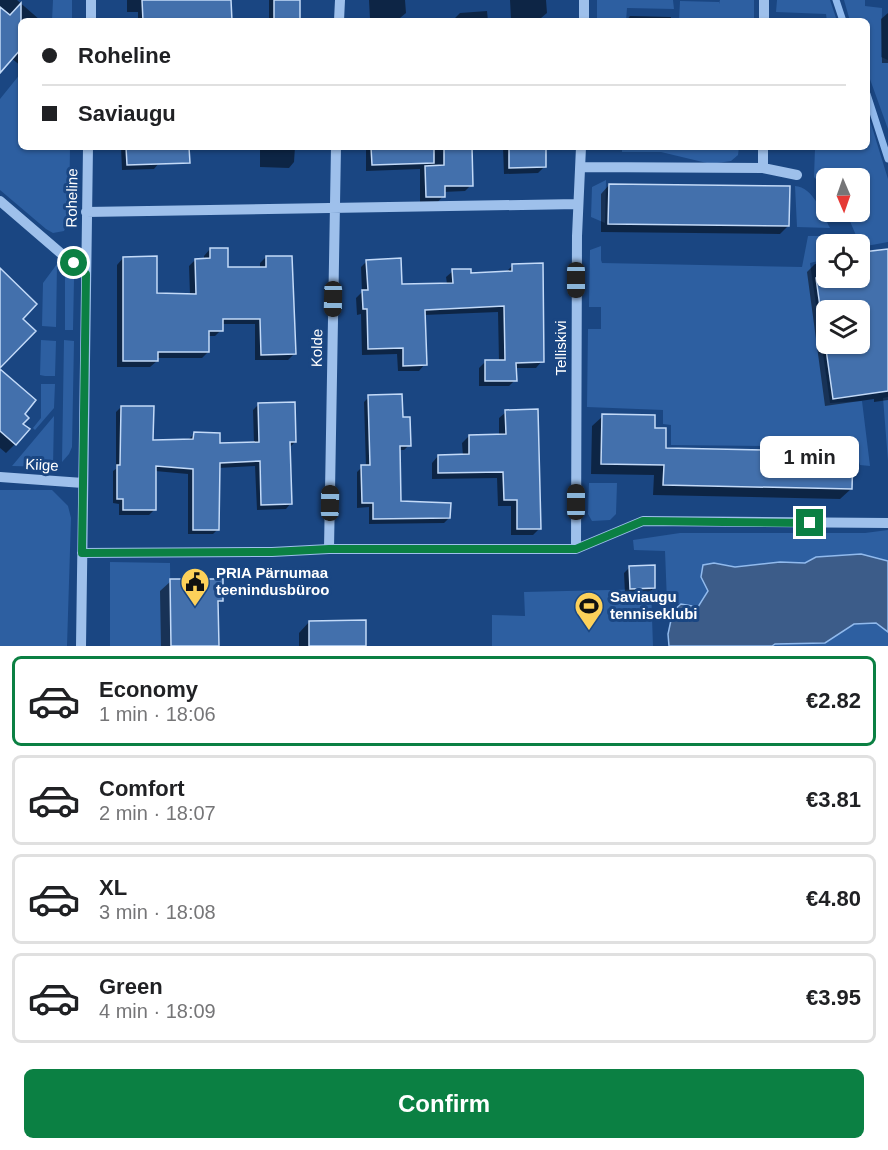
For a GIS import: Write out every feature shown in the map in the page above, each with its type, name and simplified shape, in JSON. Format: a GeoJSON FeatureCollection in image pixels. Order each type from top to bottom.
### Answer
{"type":"FeatureCollection","features":[{"type":"Feature","properties":{"kind":"street"},"geometry":{"type":"LineString","coordinates":[[91,0],[91,18]]}},
{"type":"Feature","properties":{"kind":"street"},"geometry":{"type":"LineString","coordinates":[[339,18],[340,0]]}},
{"type":"Feature","properties":{"kind":"street"},"geometry":{"type":"LineString","coordinates":[[584,0],[584,18]]}},
{"type":"Feature","properties":{"kind":"street"},"geometry":{"type":"LineString","coordinates":[[764,0],[764,18]]}},
{"type":"Feature","properties":{"kind":"street","name":"Roheline"},"geometry":{"type":"LineString","coordinates":[[81,646],[88,150]]}},
{"type":"Feature","properties":{"kind":"street","name":"Kolde"},"geometry":{"type":"LineString","coordinates":[[329,549],[336,150]]}},
{"type":"Feature","properties":{"kind":"street","name":"Telliskivi"},"geometry":{"type":"LineString","coordinates":[[576,549],[577,236],[581,150]]}},
{"type":"Feature","properties":{"kind":"street"},"geometry":{"type":"LineString","coordinates":[[763,150],[763,168]]}},
{"type":"Feature","properties":{"kind":"street"},"geometry":{"type":"LineString","coordinates":[[581,167],[763,168],[797,175]]}},
{"type":"Feature","properties":{"kind":"street"},"geometry":{"type":"LineString","coordinates":[[0,201],[86,274]]}},
{"type":"Feature","properties":{"kind":"street"},"geometry":{"type":"LineString","coordinates":[[86,212],[578,204]]}},
{"type":"Feature","properties":{"kind":"street","name":"Kiige"},"geometry":{"type":"LineString","coordinates":[[0,477],[83,483]]}},
{"type":"Feature","properties":{"kind":"street"},"geometry":{"type":"LineString","coordinates":[[82,553],[272,552],[329,549],[576,549],[643,521],[888,523]]}},
{"type":"Feature","properties":{"kind":"shaded area"},"geometry":{"type":"Polygon","coordinates":[[[53,0],[72,0],[72,18],[52,18],[53,0]]]}},
{"type":"Feature","properties":{"kind":"shaded area"},"geometry":{"type":"Polygon","coordinates":[[[597,0],[673,0],[674,9],[627,8],[626,18],[597,18],[597,0]]]}},
{"type":"Feature","properties":{"kind":"shaded area"},"geometry":{"type":"Polygon","coordinates":[[[720,0],[754,0],[754,18],[679,18],[680,1],[719,2],[719,4],[720,0]]]}},
{"type":"Feature","properties":{"kind":"shaded area"},"geometry":{"type":"Polygon","coordinates":[[[777,0],[830,0],[836,18],[827,18],[826,14],[776,12],[777,0]]]}},
{"type":"Feature","properties":{"kind":"shaded area"},"geometry":{"type":"Polygon","coordinates":[[[844,0],[865,0],[865,6],[882,8],[881,57],[888,60],[888,129],[870,79],[870,18],[849,18],[844,0]]]}},
{"type":"Feature","properties":{"kind":"shaded area"},"geometry":{"type":"Polygon","coordinates":[[[18,77],[18,150],[70,150],[69,218],[64,231],[53,233],[46,229],[0,190],[0,99],[18,77]]]}},
{"type":"Feature","properties":{"kind":"shaded area"},"geometry":{"type":"Polygon","coordinates":[[[870,121],[888,179],[888,242],[870,245],[870,234],[855,234],[850,222],[870,222],[870,168],[816,168],[816,179],[814,177],[815,150],[870,150],[870,121]]]}},
{"type":"Feature","properties":{"kind":"shaded area"},"geometry":{"type":"Polygon","coordinates":[[[622,150],[739,150],[738,155],[731,161],[711,164],[661,152],[622,152],[622,150]]]}},
{"type":"Feature","properties":{"kind":"shaded area"},"geometry":{"type":"Polygon","coordinates":[[[606,180],[605,223],[591,217],[592,187],[606,180]]]}},
{"type":"Feature","properties":{"kind":"shaded area"},"geometry":{"type":"Polygon","coordinates":[[[795,186],[807,191],[816,202],[816,222],[827,222],[830,228],[797,227],[795,186]]]}},
{"type":"Feature","properties":{"kind":"shaded area"},"geometry":{"type":"Polygon","coordinates":[[[808,236],[816,236],[816,262],[810,263],[816,305],[816,354],[823,354],[830,403],[862,401],[870,466],[860,465],[855,447],[671,445],[671,425],[663,424],[663,410],[587,407],[588,329],[601,329],[601,307],[589,307],[590,250],[601,246],[602,263],[802,267],[808,236]]]}},
{"type":"Feature","properties":{"kind":"shaded area"},"geometry":{"type":"Polygon","coordinates":[[[57,264],[56,327],[42,326],[43,283],[57,264]]]}},
{"type":"Feature","properties":{"kind":"shaded area"},"geometry":{"type":"Polygon","coordinates":[[[65,266],[74,279],[73,330],[65,330],[65,266]]]}},
{"type":"Feature","properties":{"kind":"shaded area"},"geometry":{"type":"Polygon","coordinates":[[[41,340],[56,341],[55,376],[40,375],[41,340]]]}},
{"type":"Feature","properties":{"kind":"shaded area"},"geometry":{"type":"Polygon","coordinates":[[[64,340],[74,341],[72,447],[62,462],[64,340]]]}},
{"type":"Feature","properties":{"kind":"shaded area"},"geometry":{"type":"Polygon","coordinates":[[[41,384],[55,384],[54,408],[35,430],[33,428],[41,418],[41,384]]]}},
{"type":"Feature","properties":{"kind":"shaded area"},"geometry":{"type":"Polygon","coordinates":[[[888,397],[888,461],[883,398],[888,397]]]}},
{"type":"Feature","properties":{"kind":"shaded area"},"geometry":{"type":"Polygon","coordinates":[[[54,416],[53,467],[12,466],[54,416]]]}},
{"type":"Feature","properties":{"kind":"shaded area"},"geometry":{"type":"Polygon","coordinates":[[[589,483],[617,483],[616,514],[610,520],[592,521],[588,514],[589,483]]]}},
{"type":"Feature","properties":{"kind":"shaded area"},"geometry":{"type":"Polygon","coordinates":[[[0,490],[52,490],[68,506],[71,518],[67,646],[0,646],[0,490]]]}},
{"type":"Feature","properties":{"kind":"shaded area"},"geometry":{"type":"Polygon","coordinates":[[[888,530],[888,561],[861,554],[816,557],[805,563],[780,562],[735,567],[714,563],[703,565],[701,577],[708,591],[698,607],[667,602],[665,551],[634,550],[633,540],[680,533],[865,533],[888,530]]]}},
{"type":"Feature","properties":{"kind":"shaded area"},"geometry":{"type":"Polygon","coordinates":[[[861,554],[888,561],[888,632],[876,623],[854,624],[825,643],[775,644],[772,646],[669,646],[668,634],[673,611],[681,604],[698,607],[708,591],[701,577],[703,565],[714,563],[735,567],[780,562],[805,563],[816,557],[861,554]]]}},
{"type":"Feature","properties":{"kind":"shaded area"},"geometry":{"type":"Polygon","coordinates":[[[110,562],[170,563],[171,646],[110,646],[110,562]]]}},
{"type":"Feature","properties":{"kind":"shaded area","name":"Saviaugu tenniseklubi"},"geometry":{"type":"Polygon","coordinates":[[[651,589],[653,646],[492,646],[492,615],[525,616],[524,592],[651,589]]]}},
{"type":"Feature","properties":{"kind":"shaded area"},"geometry":{"type":"Polygon","coordinates":[[[876,623],[888,632],[888,646],[772,646],[775,644],[825,643],[854,624],[876,623]]]}},
{"type":"Feature","properties":{"kind":"building"},"geometry":{"type":"Polygon","coordinates":[[[142,0],[231,0],[232,18],[143,18],[142,0]]]}},
{"type":"Feature","properties":{"kind":"building"},"geometry":{"type":"Polygon","coordinates":[[[274,0],[300,0],[300,18],[274,18],[274,0]]]}},
{"type":"Feature","properties":{"kind":"building"},"geometry":{"type":"Polygon","coordinates":[[[21,3],[21,18],[18,18],[18,52],[0,73],[0,7],[10,15],[21,3]]]}},
{"type":"Feature","properties":{"kind":"building"},"geometry":{"type":"Polygon","coordinates":[[[126,150],[189,150],[190,163],[127,165],[126,150]]]}},
{"type":"Feature","properties":{"kind":"building"},"geometry":{"type":"Polygon","coordinates":[[[371,150],[434,150],[434,163],[372,165],[371,150]]]}},
{"type":"Feature","properties":{"kind":"building"},"geometry":{"type":"Polygon","coordinates":[[[444,150],[472,150],[473,186],[445,186],[445,197],[426,197],[425,166],[444,165],[444,150]]]}},
{"type":"Feature","properties":{"kind":"building"},"geometry":{"type":"Polygon","coordinates":[[[509,150],[546,150],[546,167],[509,168],[509,150]]]}},
{"type":"Feature","properties":{"kind":"building"},"geometry":{"type":"Polygon","coordinates":[[[609,184],[790,186],[789,226],[608,224],[609,184]]]}},
{"type":"Feature","properties":{"kind":"building"},"geometry":{"type":"Polygon","coordinates":[[[210,248],[228,248],[228,267],[266,267],[266,256],[292,256],[296,354],[261,355],[260,319],[223,319],[223,331],[209,331],[209,352],[158,352],[158,361],[123,361],[123,257],[157,256],[157,293],[196,294],[195,259],[210,258],[210,248]]]}},
{"type":"Feature","properties":{"kind":"building"},"geometry":{"type":"Polygon","coordinates":[[[888,249],[888,391],[833,399],[827,354],[870,354],[870,300],[819,300],[817,288],[870,288],[870,251],[888,249]]]}},
{"type":"Feature","properties":{"kind":"building"},"geometry":{"type":"Polygon","coordinates":[[[401,258],[402,284],[453,283],[452,269],[471,269],[471,273],[512,271],[512,264],[543,263],[544,362],[516,363],[517,381],[485,381],[485,360],[505,360],[504,306],[425,310],[427,365],[403,366],[403,348],[368,349],[367,309],[363,309],[362,290],[368,290],[366,260],[401,258]]]}},
{"type":"Feature","properties":{"kind":"building"},"geometry":{"type":"Polygon","coordinates":[[[0,268],[37,304],[23,319],[36,331],[0,368],[0,268]]]}},
{"type":"Feature","properties":{"kind":"building"},"geometry":{"type":"Polygon","coordinates":[[[0,369],[36,400],[25,414],[29,418],[23,424],[30,429],[16,445],[0,431],[0,369]]]}},
{"type":"Feature","properties":{"kind":"building"},"geometry":{"type":"Polygon","coordinates":[[[402,394],[403,417],[410,417],[411,446],[400,446],[401,501],[451,503],[450,518],[373,519],[373,503],[362,503],[361,465],[370,465],[368,395],[402,394]]]}},
{"type":"Feature","properties":{"kind":"building"},"geometry":{"type":"Polygon","coordinates":[[[295,402],[296,442],[290,442],[292,504],[261,505],[260,461],[220,463],[219,530],[193,530],[193,469],[156,466],[156,510],[123,510],[123,499],[117,499],[121,406],[154,406],[153,440],[193,439],[194,432],[220,433],[220,443],[259,442],[258,403],[295,402]]]}},
{"type":"Feature","properties":{"kind":"building"},"geometry":{"type":"Polygon","coordinates":[[[538,409],[541,529],[517,529],[517,500],[504,500],[503,472],[438,473],[438,455],[469,454],[469,435],[506,434],[505,410],[538,409]]]}},
{"type":"Feature","properties":{"kind":"building"},"geometry":{"type":"Polygon","coordinates":[[[602,414],[655,415],[655,428],[666,428],[666,448],[853,452],[852,489],[663,485],[664,465],[601,464],[602,414]]]}},
{"type":"Feature","properties":{"kind":"building"},"geometry":{"type":"Polygon","coordinates":[[[655,565],[655,588],[630,589],[629,566],[655,565]]]}},
{"type":"Feature","properties":{"kind":"building"},"geometry":{"type":"Polygon","coordinates":[[[170,579],[223,579],[223,601],[218,601],[219,646],[171,646],[170,579]]]}},
{"type":"Feature","properties":{"kind":"building"},"geometry":{"type":"Polygon","coordinates":[[[366,620],[366,646],[309,646],[309,621],[366,620]]]}},
{"type":"Feature","properties":{"kind":"waterway"},"geometry":{"type":"LineString","coordinates":[[836,0],[842,18]]}},
{"type":"Feature","properties":{"kind":"waterway"},"geometry":{"type":"LineString","coordinates":[[870,103],[888,159]]}},
{"type":"Feature","properties":{"kind":"place","name":"PRIA Pärnumaa teenindusbüroo"},"geometry":{"type":"Point","coordinates":[195,608]}},
{"type":"Feature","properties":{"kind":"place","name":"Saviaugu tenniseklubi"},"geometry":{"type":"Point","coordinates":[589,632]}},
{"type":"Feature","properties":{"kind":"route"},"geometry":{"type":"LineString","coordinates":[[74,263],[86,274],[82,553],[272,552],[329,549],[576,549],[643,521],[810,523]]}}]}
